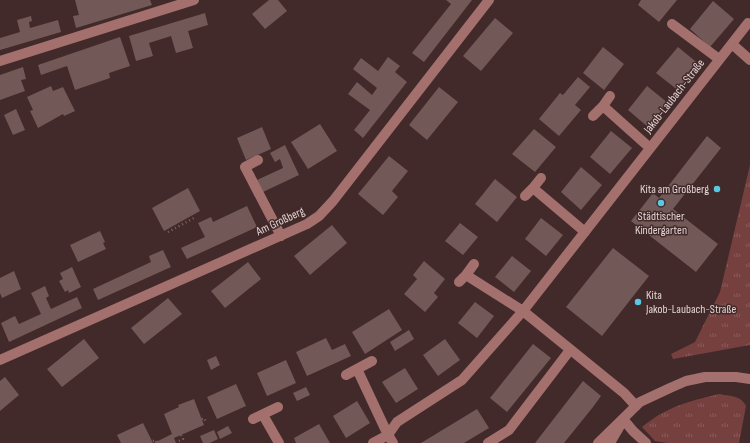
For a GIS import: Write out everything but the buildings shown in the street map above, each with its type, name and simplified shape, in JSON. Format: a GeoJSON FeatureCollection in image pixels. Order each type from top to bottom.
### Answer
{"type":"FeatureCollection","features":[{"type":"Feature","properties":{"kind":"street"},"geometry":{"type":"LineString","coordinates":[[0,61],[194,0]]}},
{"type":"Feature","properties":{"kind":"street","name":"Am Großberg"},"geometry":{"type":"LineString","coordinates":[[0,360],[281,236],[307,224],[319,216],[333,201],[488,0]]}},
{"type":"Feature","properties":{"kind":"street","name":"Jakob-Laubach-Straße"},"geometry":{"type":"LineString","coordinates":[[373,443],[390,439],[397,422],[462,380],[523,311],[748,23]]}},
{"type":"Feature","properties":{"kind":"street","name":"Jakob-Laubach-Straße"},"geometry":{"type":"LineString","coordinates":[[672,24],[719,59]]}},
{"type":"Feature","properties":{"kind":"street"},"geometry":{"type":"LineString","coordinates":[[732,44],[750,60]]}},
{"type":"Feature","properties":{"kind":"street"},"geometry":{"type":"LineString","coordinates":[[592,116],[603,106],[610,96]]}},
{"type":"Feature","properties":{"kind":"street","name":"Jakob-Laubach-Straße"},"geometry":{"type":"LineString","coordinates":[[603,106],[650,148]]}},
{"type":"Feature","properties":{"kind":"street"},"geometry":{"type":"LineString","coordinates":[[258,160],[245,167],[281,236]]}},
{"type":"Feature","properties":{"kind":"street"},"geometry":{"type":"LineString","coordinates":[[526,196],[541,178]]}},
{"type":"Feature","properties":{"kind":"street"},"geometry":{"type":"LineString","coordinates":[[533,188],[585,232]]}},
{"type":"Feature","properties":{"kind":"street"},"geometry":{"type":"LineString","coordinates":[[459,282],[474,264]]}},
{"type":"Feature","properties":{"kind":"street"},"geometry":{"type":"LineString","coordinates":[[466,275],[523,311],[624,393],[636,406]]}},
{"type":"Feature","properties":{"kind":"street"},"geometry":{"type":"LineString","coordinates":[[488,443],[509,430],[570,350]]}},
{"type":"Feature","properties":{"kind":"street"},"geometry":{"type":"LineString","coordinates":[[346,375],[372,361]]}},
{"type":"Feature","properties":{"kind":"street"},"geometry":{"type":"LineString","coordinates":[[357,370],[390,439]]}},
{"type":"Feature","properties":{"kind":"street"},"geometry":{"type":"LineString","coordinates":[[598,443],[636,406],[652,396],[686,381],[720,376],[750,379]]}},
{"type":"Feature","properties":{"kind":"street"},"geometry":{"type":"LineString","coordinates":[[253,419],[278,407]]}},
{"type":"Feature","properties":{"kind":"street"},"geometry":{"type":"LineString","coordinates":[[263,414],[279,443]]}},
{"type":"Feature","properties":{"kind":"street"},"geometry":{"type":"LineString","coordinates":[[610,443],[623,419]]}},
{"type":"Feature","properties":{"kind":"street"},"geometry":{"type":"LineString","coordinates":[[623,419],[646,443]]}},
{"type":"Feature","properties":{"kind":"path"},"geometry":{"type":"LineString","coordinates":[[168,232],[194,218]]}},
{"type":"Feature","properties":{"kind":"path"},"geometry":{"type":"LineString","coordinates":[[202,419],[204,418],[206,422]]}},
{"type":"Feature","properties":{"kind":"path"},"geometry":{"type":"LineString","coordinates":[[179,441],[183,439],[181,435]]}},
{"type":"Feature","properties":{"kind":"path"},"geometry":{"type":"LineString","coordinates":[[153,441],[156,440],[157,443]]}},
{"type":"Feature","properties":{"kind":"green space"},"geometry":{"type":"Polygon","coordinates":[[[750,165],[750,345],[673,359],[671,354],[695,342],[720,292],[750,165]]]}},
{"type":"Feature","properties":{"kind":"green space"},"geometry":{"type":"Polygon","coordinates":[[[719,394],[738,398],[744,402],[746,406],[739,443],[667,443],[655,441],[642,427],[669,409],[719,394]]]}},
{"type":"Feature","properties":{"kind":"place","name":"Kita am Großberg"},"geometry":{"type":"Point","coordinates":[717,189]}},
{"type":"Feature","properties":{"kind":"place","name":"Städtischer Kindergarten"},"geometry":{"type":"Point","coordinates":[661,203]}},
{"type":"Feature","properties":{"kind":"place","name":"Kita Jakob-Laubach-Straße"},"geometry":{"type":"Point","coordinates":[638,302]}}]}
